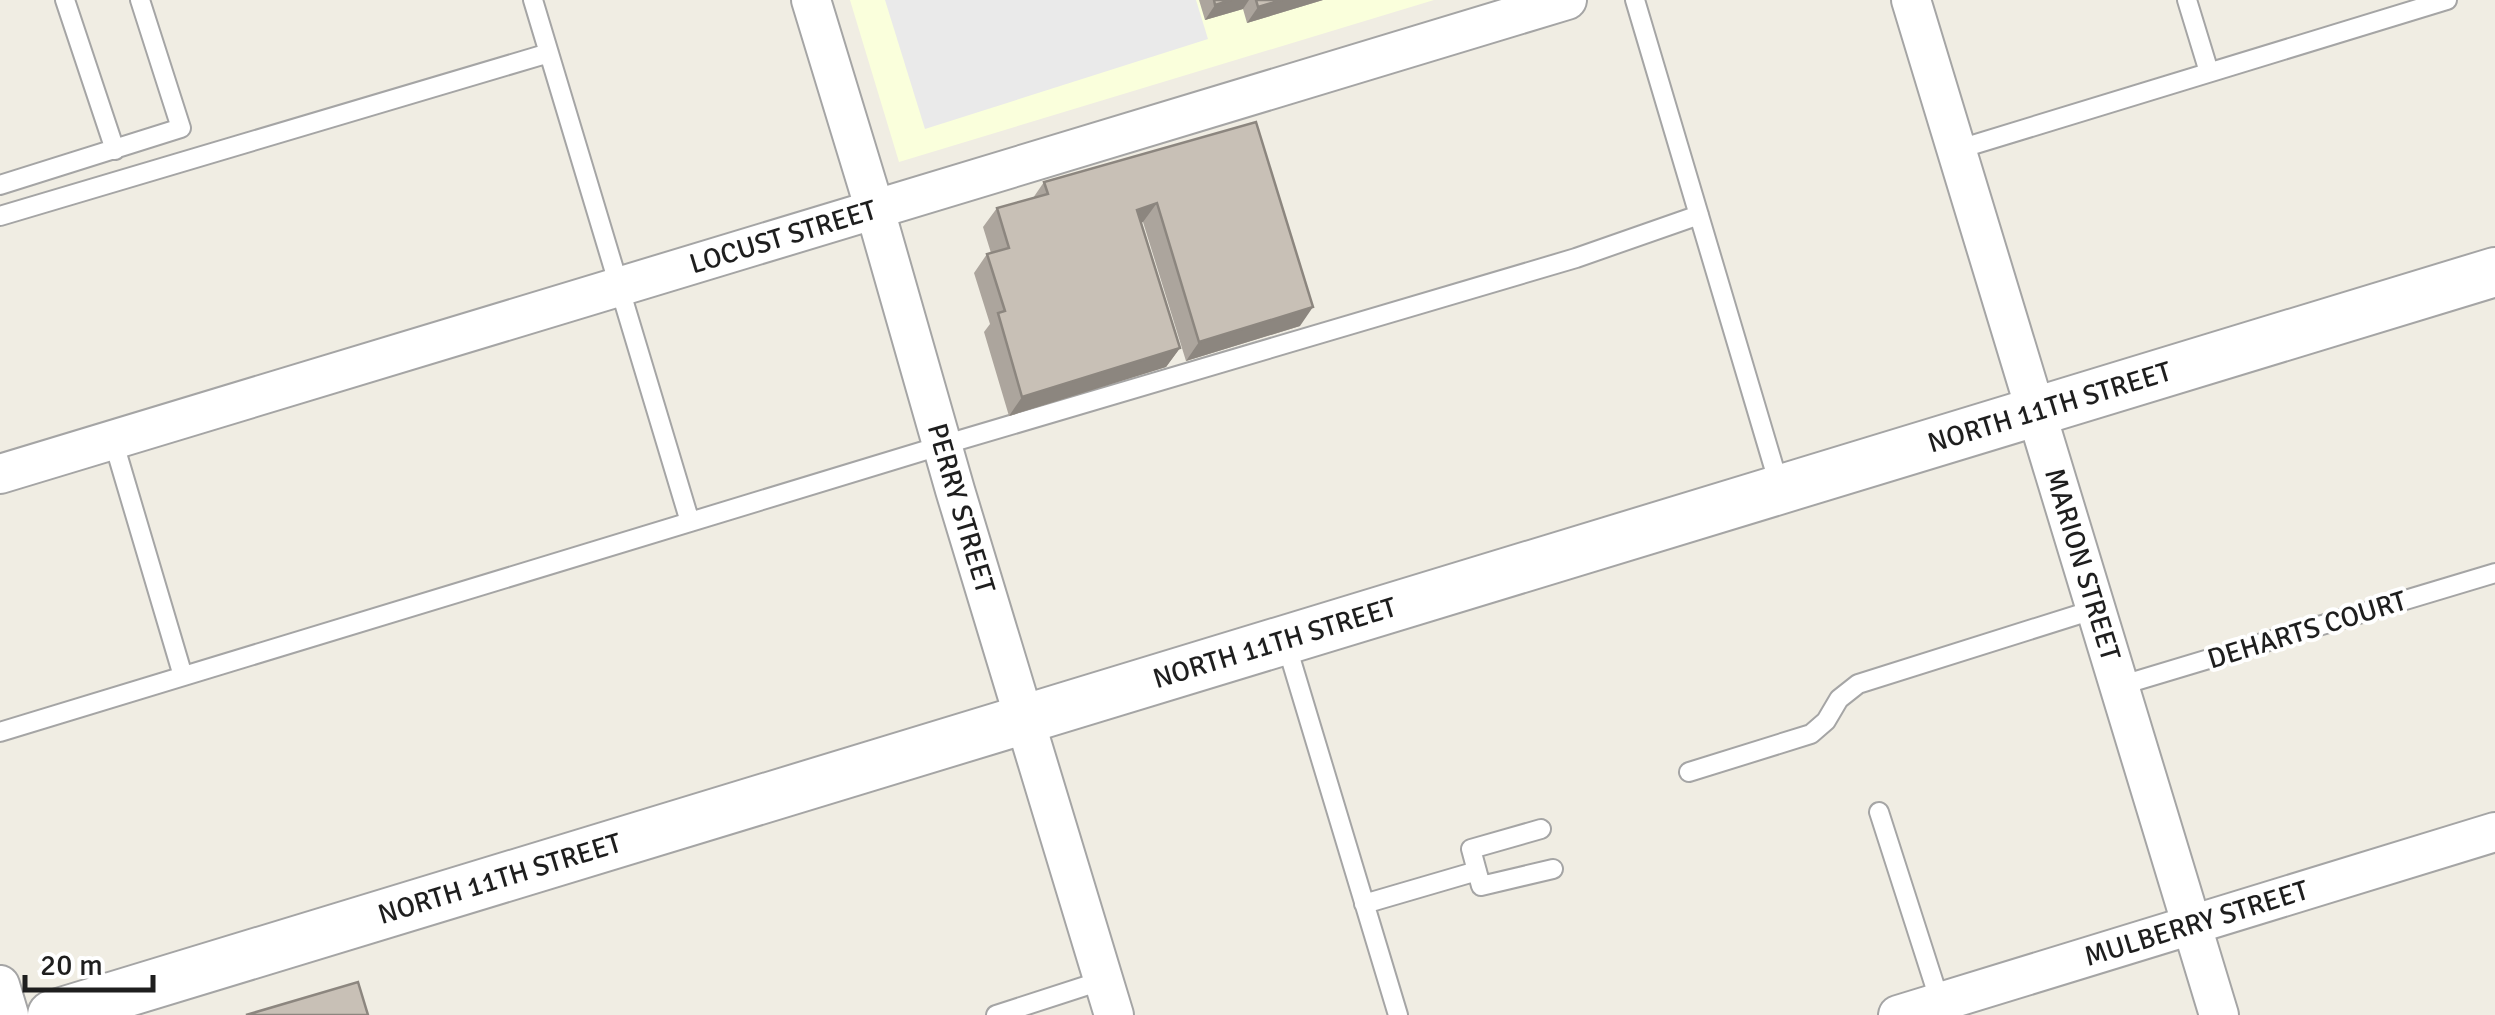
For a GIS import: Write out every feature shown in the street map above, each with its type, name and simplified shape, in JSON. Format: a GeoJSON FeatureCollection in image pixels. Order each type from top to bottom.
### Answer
{"type":"FeatureCollection","features":[{"type":"Feature","properties":{"kind":"street","name":"PERRY STREET"},"geometry":{"type":"LineString","coordinates":[[811,0],[1109,998]]}},
{"type":"Feature","properties":{"kind":"street","name":"LOCUST STREET"},"geometry":{"type":"LineString","coordinates":[[0,474],[1566,0]]}},
{"type":"Feature","properties":{"kind":"street","name":"MARION STREET"},"geometry":{"type":"LineString","coordinates":[[1911,0],[2219,1015]]}},
{"type":"Feature","properties":{"kind":"street","name":"NORTH 11TH STREET"},"geometry":{"type":"LineString","coordinates":[[52,1015],[2495,272]]}},
{"type":"Feature","properties":{"kind":"street","name":"MULBERRY STREET"},"geometry":{"type":"LineString","coordinates":[[1898,1015],[2495,832]]}},
{"type":"Feature","properties":{"kind":"street"},"geometry":{"type":"LineString","coordinates":[[0,984],[9,1015]]}},
{"type":"Feature","properties":{"kind":"lane"},"geometry":{"type":"LineString","coordinates":[[66,0],[115,150]]}},
{"type":"Feature","properties":{"kind":"lane"},"geometry":{"type":"LineString","coordinates":[[0,186],[181,128],[140,0]]}},
{"type":"Feature","properties":{"kind":"lane"},"geometry":{"type":"LineString","coordinates":[[533,0],[690,522]]}},
{"type":"Feature","properties":{"kind":"lane"},"geometry":{"type":"LineString","coordinates":[[1634,0],[1781,490]]}},
{"type":"Feature","properties":{"kind":"lane"},"geometry":{"type":"LineString","coordinates":[[2187,0],[2209,72]]}},
{"type":"Feature","properties":{"kind":"lane"},"geometry":{"type":"LineString","coordinates":[[1956,150],[2447,0]]}},
{"type":"Feature","properties":{"kind":"lane"},"geometry":{"type":"LineString","coordinates":[[0,216],[549,53]]}},
{"type":"Feature","properties":{"kind":"lane"},"geometry":{"type":"LineString","coordinates":[[0,732],[943,445],[1576,258],[1699,215]]}},
{"type":"Feature","properties":{"kind":"lane"},"geometry":{"type":"LineString","coordinates":[[113,440],[183,676]]}},
{"type":"Feature","properties":{"kind":"lane","name":"DEHARTS COURT"},"geometry":{"type":"LineString","coordinates":[[2119,686],[2495,573]]}},
{"type":"Feature","properties":{"kind":"lane"},"geometry":{"type":"LineString","coordinates":[[1689,772],[1812,734],[1826,721],[1839,698],[1858,684],[2096,610]]}},
{"type":"Feature","properties":{"kind":"lane"},"geometry":{"type":"LineString","coordinates":[[1285,640],[1398,1015]]}},
{"type":"Feature","properties":{"kind":"lane"},"geometry":{"type":"LineString","coordinates":[[1880,812],[1940,1002]]}},
{"type":"Feature","properties":{"kind":"lane"},"geometry":{"type":"LineString","coordinates":[[1541,829],[1471,849],[1476,871],[1481,886],[1553,869]]}},
{"type":"Feature","properties":{"kind":"lane"},"geometry":{"type":"LineString","coordinates":[[1364,904],[1476,871]]}},
{"type":"Feature","properties":{"kind":"lane"},"geometry":{"type":"LineString","coordinates":[[996,1015],[1109,998]]}},
{"type":"Feature","properties":{"kind":"shaded area"},"geometry":{"type":"Polygon","coordinates":[[[850,0],[1434,0],[899,162],[850,0]]]}},
{"type":"Feature","properties":{"kind":"shaded area"},"geometry":{"type":"Polygon","coordinates":[[[885,0],[1196,0],[1208,39],[925,129],[885,0]]]}},
{"type":"Feature","properties":{"kind":"building"},"geometry":{"type":"Polygon","coordinates":[[[1256,0],[1282,0],[1258,7],[1256,0]]]}},
{"type":"Feature","properties":{"kind":"building"},"geometry":{"type":"Polygon","coordinates":[[[1256,122],[1313,307],[1199,342],[1157,203],[1137,210],[1180,348],[1022,397],[998,313],[1005,311],[987,254],[1009,248],[997,208],[1048,194],[1044,182],[1256,122]]]}},
{"type":"Feature","properties":{"kind":"building"},"geometry":{"type":"Polygon","coordinates":[[[358,982],[368,1015],[246,1015],[358,982]]]}}]}
